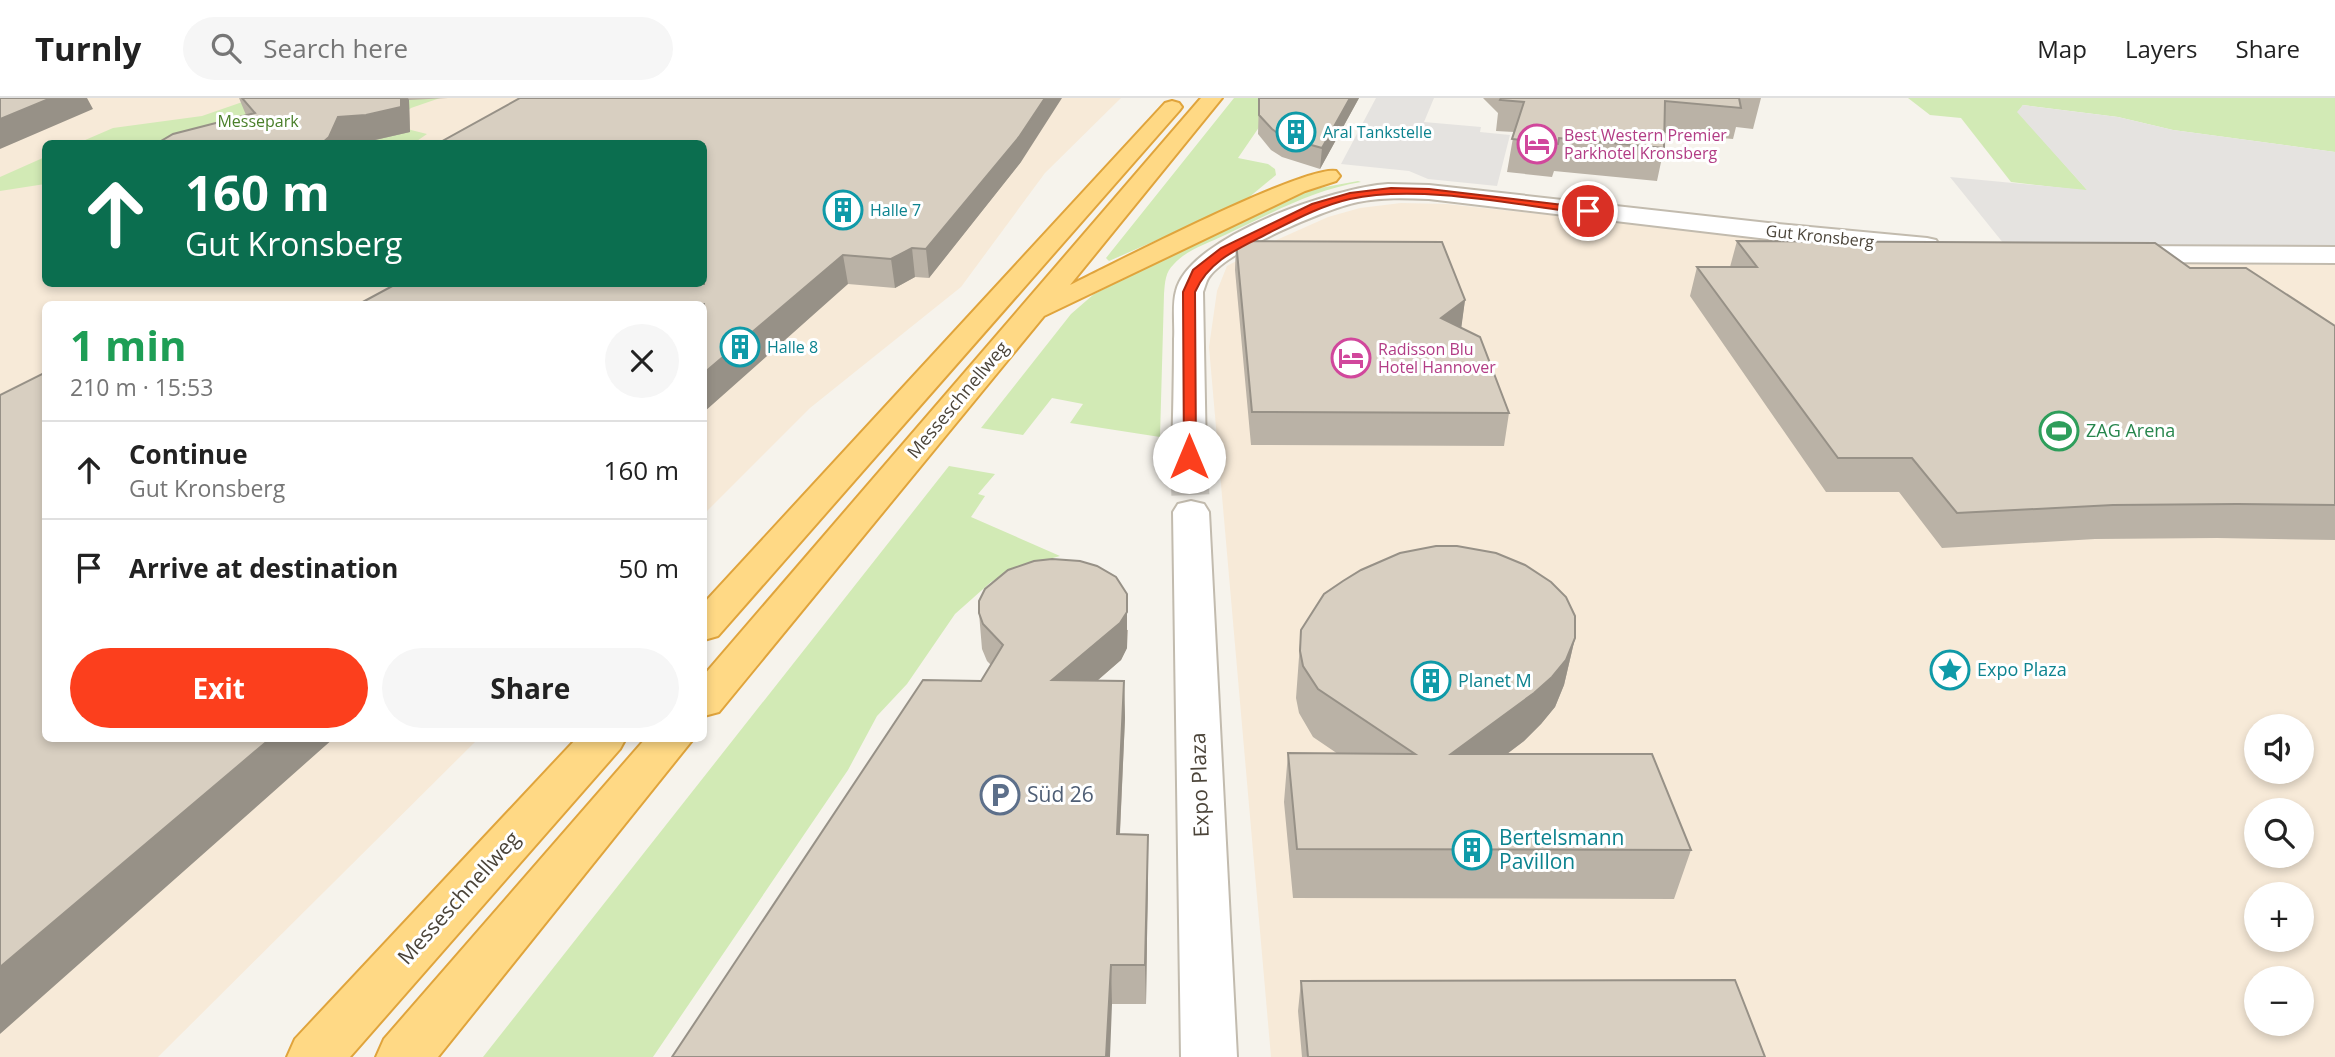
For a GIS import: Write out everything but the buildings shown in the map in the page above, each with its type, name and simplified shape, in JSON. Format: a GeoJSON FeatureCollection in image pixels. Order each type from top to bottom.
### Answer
{"type":"FeatureCollection","features":[{"type":"Feature","properties":{"kind":"highway","name":"Messeschnellweg"},"geometry":{"type":"LineString","coordinates":[[707,624],[1180,98]]}},
{"type":"Feature","properties":{"kind":"highway","name":"Messeschnellweg"},"geometry":{"type":"LineString","coordinates":[[707,698],[1212,98]]}},
{"type":"Feature","properties":{"kind":"highway"},"geometry":{"type":"LineString","coordinates":[[1031,314],[1297,186],[1328,176]]}},
{"type":"Feature","properties":{"kind":"highway","name":"Messeschnellweg"},"geometry":{"type":"LineString","coordinates":[[315,1057],[600,742]]}},
{"type":"Feature","properties":{"kind":"highway"},"geometry":{"type":"LineString","coordinates":[[404,1057],[669,742]]}},
{"type":"Feature","properties":{"kind":"street","name":"Gut Kronsberg"},"geometry":{"type":"LineString","coordinates":[[1189,457],[1189,292],[1197,273],[1225,251],[1316,206],[1350,196],[1391,191],[1429,192],[1755,230],[1946,248]]}},
{"type":"Feature","properties":{"kind":"street"},"geometry":{"type":"LineString","coordinates":[[2090,254],[2335,255]]}},
{"type":"Feature","properties":{"kind":"street","name":"Expo Plaza"},"geometry":{"type":"LineString","coordinates":[[1191,512],[1209,1057]]}},
{"type":"Feature","properties":{"kind":"shaded area"},"geometry":{"type":"Polygon","coordinates":[[[0,98],[1121,98],[1045,173],[961,287],[810,408],[707,511],[707,301],[42,301],[42,742],[475,742],[158,1057],[0,1057],[0,98]]]}},
{"type":"Feature","properties":{"kind":"shaded area"},"geometry":{"type":"Polygon","coordinates":[[[1376,98],[1434,98],[1424,122],[1481,127],[1480,132],[1510,135],[1497,186],[1428,179],[1409,171],[1341,164],[1376,98]]]}},
{"type":"Feature","properties":{"kind":"shaded area"},"geometry":{"type":"Polygon","coordinates":[[[2023,105],[2118,117],[2173,130],[2335,152],[2335,246],[2004,244],[1950,177],[2087,190],[2017,112],[2023,105]]]}},
{"type":"Feature","properties":{"kind":"shaded area"},"geometry":{"type":"Polygon","coordinates":[[[1401,203],[1447,204],[1844,247],[2183,264],[2335,265],[2335,1057],[1271,1057],[1209,347],[1217,291],[1227,266],[1328,217],[1360,208],[1401,203]]]}},
{"type":"Feature","properties":{"kind":"green space","name":"Messepark"},"geometry":{"type":"Polygon","coordinates":[[[254,98],[440,98],[411,108],[400,117],[402,125],[427,134],[418,140],[85,140],[113,128],[202,116],[254,98]]]}},
{"type":"Feature","properties":{"kind":"green space"},"geometry":{"type":"Polygon","coordinates":[[[1234,98],[1279,98],[1238,158],[1268,164],[1275,169],[1276,175],[1242,203],[1109,261],[1106,258],[1234,98]]]}},
{"type":"Feature","properties":{"kind":"green space"},"geometry":{"type":"Polygon","coordinates":[[[1908,98],[2335,98],[2335,152],[2173,130],[2118,117],[2023,105],[2018,112],[2088,191],[2011,182],[1961,118],[1930,115],[1908,98]]]}},
{"type":"Feature","properties":{"kind":"green space"},"geometry":{"type":"Polygon","coordinates":[[[42,158],[42,184],[0,191],[0,177],[42,158]]]}},
{"type":"Feature","properties":{"kind":"green space"},"geometry":{"type":"Polygon","coordinates":[[[1361,182],[1325,191],[1275,211],[1191,251],[1171,267],[1164,294],[1160,437],[1070,423],[1083,404],[1052,398],[1023,435],[981,428],[1071,314],[1094,294],[1263,209],[1309,190],[1361,182]]]}},
{"type":"Feature","properties":{"kind":"green space"},"geometry":{"type":"Polygon","coordinates":[[[949,466],[995,474],[978,494],[985,496],[971,517],[1060,556],[1013,569],[991,582],[955,614],[907,684],[877,716],[848,770],[653,1057],[483,1057],[949,466]]]}},
{"type":"Feature","properties":{"kind":"tunnel"},"geometry":{"type":"LineString","coordinates":[[1189,457],[1191,512]]}},
{"type":"Feature","properties":{"kind":"place","name":"Aral Tankstelle"},"geometry":{"type":"Point","coordinates":[1296,132]}},
{"type":"Feature","properties":{"kind":"place","name":"Best Western Premier Parkhotel Kronsberg"},"geometry":{"type":"Point","coordinates":[1537,144]}},
{"type":"Feature","properties":{"kind":"place","name":"Halle 7"},"geometry":{"type":"Point","coordinates":[843,210]}},
{"type":"Feature","properties":{"kind":"place","name":"Halle 8"},"geometry":{"type":"Point","coordinates":[740,347]}},
{"type":"Feature","properties":{"kind":"place","name":"Radisson Blu Hotel Hannover"},"geometry":{"type":"Point","coordinates":[1351,358]}},
{"type":"Feature","properties":{"kind":"place","name":"ZAG Arena"},"geometry":{"type":"Point","coordinates":[2059,431]}},
{"type":"Feature","properties":{"kind":"place","name":"Expo Plaza"},"geometry":{"type":"Point","coordinates":[1950,670]}},
{"type":"Feature","properties":{"kind":"place","name":"Planet M"},"geometry":{"type":"Point","coordinates":[1431,681]}},
{"type":"Feature","properties":{"kind":"place","name":"Süd 26"},"geometry":{"type":"Point","coordinates":[1000,795]}},
{"type":"Feature","properties":{"kind":"place","name":"Bertelsmann Pavillon"},"geometry":{"type":"Point","coordinates":[1472,850]}},
{"type":"Feature","properties":{"kind":"route"},"geometry":{"type":"LineString","coordinates":[[1189,457],[1189,292],[1197,273],[1225,251],[1316,206],[1350,196],[1391,191],[1429,192],[1588,211]]}}]}
